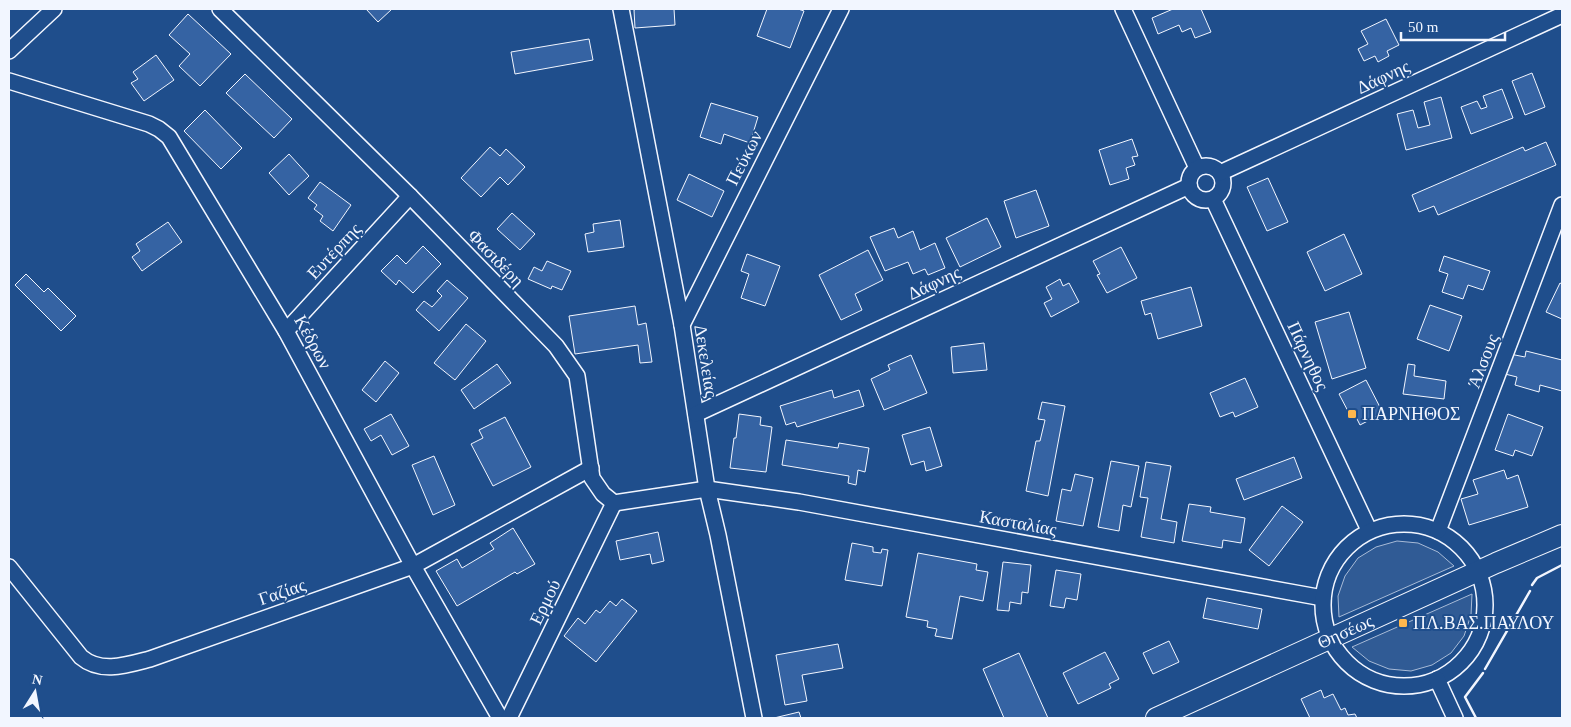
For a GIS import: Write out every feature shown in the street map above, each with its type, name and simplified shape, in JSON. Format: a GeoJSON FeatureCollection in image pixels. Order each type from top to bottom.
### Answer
{"type":"FeatureCollection","features":[{"type":"Feature","properties":{"kind":"main road","name":"Θησέως"},"geometry":{"type":"LineString","coordinates":[[1156,718],[1478,571],[1562,535]]}},
{"type":"Feature","properties":{"kind":"street"},"geometry":{"type":"LineString","coordinates":[[9,51],[54,9]]}},
{"type":"Feature","properties":{"kind":"street","name":"Φασιδέρη"},"geometry":{"type":"LineString","coordinates":[[220,9],[410,196],[556,346],[576,376],[592,478],[597,488],[614,503]]}},
{"type":"Feature","properties":{"kind":"street","name":"Δεκελείας"},"geometry":{"type":"LineString","coordinates":[[622,9],[682,325],[707,489],[754,718]]}},
{"type":"Feature","properties":{"kind":"street","name":"Πεύκων"},"geometry":{"type":"LineString","coordinates":[[682,325],[840,9]]}},
{"type":"Feature","properties":{"kind":"street"},"geometry":{"type":"LineString","coordinates":[[1123,9],[1197,168]]}},
{"type":"Feature","properties":{"kind":"street","name":"Δάφνης"},"geometry":{"type":"LineString","coordinates":[[1220,173],[1562,15]]}},
{"type":"Feature","properties":{"kind":"street","name":"Κέδρων"},"geometry":{"type":"LineString","coordinates":[[9,81],[149,124],[164,132],[177,148],[286,331],[413,566],[500,718]]}},
{"type":"Feature","properties":{"kind":"street"},"geometry":{"type":"LineString","coordinates":[[1208,166],[1220,173],[1223,185],[1218,194],[1212,199],[1204,200],[1191,192],[1189,186],[1190,176],[1197,168],[1208,166]]}},
{"type":"Feature","properties":{"kind":"street","name":"Δάφνης"},"geometry":{"type":"LineString","coordinates":[[696,414],[1189,186]]}},
{"type":"Feature","properties":{"kind":"street","name":"Ευτέρπης"},"geometry":{"type":"LineString","coordinates":[[286,331],[410,196]]}},
{"type":"Feature","properties":{"kind":"street","name":"Πάρνηθος"},"geometry":{"type":"LineString","coordinates":[[1212,199],[1369,530]]}},
{"type":"Feature","properties":{"kind":"street","name":"Άλσους"},"geometry":{"type":"LineString","coordinates":[[1438,531],[1562,206]]}},
{"type":"Feature","properties":{"kind":"street","name":"Γαζίας"},"geometry":{"type":"LineString","coordinates":[[9,567],[89,664],[123,666],[150,659],[413,566],[591,468]]}},
{"type":"Feature","properties":{"kind":"street"},"geometry":{"type":"LineString","coordinates":[[614,503],[707,489]]}},
{"type":"Feature","properties":{"kind":"street","name":"Κασταλίας"},"geometry":{"type":"LineString","coordinates":[[707,489],[799,502],[1322,598]]}},
{"type":"Feature","properties":{"kind":"street","name":"Ερμού"},"geometry":{"type":"LineString","coordinates":[[509,718],[614,503]]}},
{"type":"Feature","properties":{"kind":"street"},"geometry":{"type":"LineString","coordinates":[[1404,524],[1438,531],[1462,548],[1478,571],[1485,597],[1485,614],[1477,641],[1461,663],[1437,679],[1407,686],[1376,681],[1349,665],[1330,640],[1323,619],[1322,598],[1330,570],[1346,547],[1369,530],[1404,524]]}},
{"type":"Feature","properties":{"kind":"street"},"geometry":{"type":"LineString","coordinates":[[1437,679],[1456,718]]}},
{"type":"Feature","properties":{"kind":"shaded area"},"geometry":{"type":"Polygon","coordinates":[[[1397,541],[1418,543],[1438,552],[1454,566],[1339,617],[1338,596],[1345,576],[1358,558],[1376,547],[1397,541]]]}},
{"type":"Feature","properties":{"kind":"shaded area"},"geometry":{"type":"Polygon","coordinates":[[[1472,594],[1471,615],[1464,636],[1451,653],[1432,665],[1411,671],[1389,669],[1369,661],[1352,647],[1472,594]]]}},
{"type":"Feature","properties":{"kind":"building"},"geometry":{"type":"Polygon","coordinates":[[[366,9],[392,9],[378,22],[366,9]]]}},
{"type":"Feature","properties":{"kind":"building"},"geometry":{"type":"Polygon","coordinates":[[[674,9],[675,25],[635,28],[634,10],[674,9]]]}},
{"type":"Feature","properties":{"kind":"building"},"geometry":{"type":"Polygon","coordinates":[[[767,9],[798,9],[804,11],[790,48],[757,36],[767,9]]]}},
{"type":"Feature","properties":{"kind":"building"},"geometry":{"type":"Polygon","coordinates":[[[1173,9],[1201,9],[1211,32],[1195,38],[1191,28],[1182,32],[1179,25],[1158,34],[1152,18],[1173,9]]]}},
{"type":"Feature","properties":{"kind":"building"},"geometry":{"type":"Polygon","coordinates":[[[188,14],[231,54],[200,86],[179,66],[190,54],[169,35],[188,14]]]}},
{"type":"Feature","properties":{"kind":"building"},"geometry":{"type":"Polygon","coordinates":[[[1386,19],[1399,45],[1387,51],[1389,56],[1378,62],[1375,56],[1364,61],[1358,49],[1368,44],[1361,31],[1386,19]]]}},
{"type":"Feature","properties":{"kind":"building"},"geometry":{"type":"Polygon","coordinates":[[[589,39],[593,60],[515,74],[511,52],[589,39]]]}},
{"type":"Feature","properties":{"kind":"building"},"geometry":{"type":"Polygon","coordinates":[[[156,55],[174,80],[144,101],[131,83],[138,79],[133,72],[156,55]]]}},
{"type":"Feature","properties":{"kind":"building"},"geometry":{"type":"Polygon","coordinates":[[[1532,73],[1545,107],[1525,115],[1512,81],[1532,73]]]}},
{"type":"Feature","properties":{"kind":"building"},"geometry":{"type":"Polygon","coordinates":[[[245,74],[292,119],[274,138],[226,93],[245,74]]]}},
{"type":"Feature","properties":{"kind":"building"},"geometry":{"type":"Polygon","coordinates":[[[1502,89],[1513,118],[1471,134],[1461,107],[1477,101],[1481,109],[1487,107],[1483,96],[1502,89]]]}},
{"type":"Feature","properties":{"kind":"building"},"geometry":{"type":"Polygon","coordinates":[[[1441,97],[1452,138],[1406,150],[1397,114],[1413,110],[1418,128],[1430,125],[1424,102],[1441,97]]]}},
{"type":"Feature","properties":{"kind":"building"},"geometry":{"type":"Polygon","coordinates":[[[711,103],[758,117],[750,143],[724,134],[721,144],[700,137],[711,103]]]}},
{"type":"Feature","properties":{"kind":"building"},"geometry":{"type":"Polygon","coordinates":[[[205,110],[242,148],[221,169],[184,131],[205,110]]]}},
{"type":"Feature","properties":{"kind":"building"},"geometry":{"type":"Polygon","coordinates":[[[1132,139],[1138,156],[1132,157],[1135,165],[1126,168],[1129,179],[1110,185],[1099,150],[1132,139]]]}},
{"type":"Feature","properties":{"kind":"building"},"geometry":{"type":"Polygon","coordinates":[[[1546,142],[1556,165],[1438,215],[1434,206],[1419,212],[1412,195],[1523,147],[1525,151],[1546,142]]]}},
{"type":"Feature","properties":{"kind":"building"},"geometry":{"type":"Polygon","coordinates":[[[490,147],[500,156],[506,149],[525,167],[508,185],[500,177],[481,197],[461,178],[490,147]]]}},
{"type":"Feature","properties":{"kind":"building"},"geometry":{"type":"Polygon","coordinates":[[[289,154],[309,176],[289,195],[269,173],[289,154]]]}},
{"type":"Feature","properties":{"kind":"building"},"geometry":{"type":"Polygon","coordinates":[[[689,174],[724,191],[712,217],[677,200],[689,174]]]}},
{"type":"Feature","properties":{"kind":"building"},"geometry":{"type":"Polygon","coordinates":[[[1268,178],[1288,222],[1267,231],[1247,187],[1268,178]]]}},
{"type":"Feature","properties":{"kind":"building"},"geometry":{"type":"Polygon","coordinates":[[[320,182],[351,205],[333,231],[320,221],[323,216],[314,209],[317,205],[308,198],[320,182]]]}},
{"type":"Feature","properties":{"kind":"building"},"geometry":{"type":"Polygon","coordinates":[[[1036,190],[1049,226],[1016,238],[1004,201],[1036,190]]]}},
{"type":"Feature","properties":{"kind":"building"},"geometry":{"type":"Polygon","coordinates":[[[512,213],[535,234],[520,250],[497,229],[512,213]]]}},
{"type":"Feature","properties":{"kind":"building"},"geometry":{"type":"Polygon","coordinates":[[[987,218],[1001,247],[960,267],[946,238],[987,218]]]}},
{"type":"Feature","properties":{"kind":"building"},"geometry":{"type":"Polygon","coordinates":[[[620,220],[624,247],[588,252],[585,234],[594,232],[593,224],[620,220]]]}},
{"type":"Feature","properties":{"kind":"building"},"geometry":{"type":"Polygon","coordinates":[[[168,222],[182,242],[142,271],[132,257],[140,251],[136,244],[168,222]]]}},
{"type":"Feature","properties":{"kind":"building"},"geometry":{"type":"Polygon","coordinates":[[[894,228],[898,238],[913,231],[920,250],[935,243],[945,268],[928,275],[925,269],[913,274],[908,262],[885,271],[870,237],[894,228]]]}},
{"type":"Feature","properties":{"kind":"building"},"geometry":{"type":"Polygon","coordinates":[[[1344,234],[1362,274],[1325,291],[1307,252],[1344,234]]]}},
{"type":"Feature","properties":{"kind":"building"},"geometry":{"type":"Polygon","coordinates":[[[423,246],[441,264],[413,293],[399,280],[396,285],[381,271],[397,255],[406,264],[423,246]]]}},
{"type":"Feature","properties":{"kind":"building"},"geometry":{"type":"Polygon","coordinates":[[[1121,247],[1137,278],[1107,293],[1097,275],[1100,274],[1093,261],[1121,247]]]}},
{"type":"Feature","properties":{"kind":"building"},"geometry":{"type":"Polygon","coordinates":[[[868,250],[883,280],[855,294],[862,310],[841,320],[819,275],[868,250]]]}},
{"type":"Feature","properties":{"kind":"building"},"geometry":{"type":"Polygon","coordinates":[[[747,254],[780,266],[765,306],[741,298],[749,274],[741,271],[747,254]]]}},
{"type":"Feature","properties":{"kind":"building"},"geometry":{"type":"Polygon","coordinates":[[[1444,256],[1490,271],[1483,290],[1468,285],[1463,299],[1442,292],[1448,274],[1439,271],[1444,256]]]}},
{"type":"Feature","properties":{"kind":"building"},"geometry":{"type":"Polygon","coordinates":[[[547,261],[571,271],[562,290],[552,286],[551,289],[528,279],[534,267],[542,271],[547,261]]]}},
{"type":"Feature","properties":{"kind":"building"},"geometry":{"type":"Polygon","coordinates":[[[26,274],[44,292],[48,288],[76,316],[61,331],[15,285],[26,274]]]}},
{"type":"Feature","properties":{"kind":"building"},"geometry":{"type":"Polygon","coordinates":[[[1060,279],[1063,286],[1069,283],[1079,302],[1051,317],[1044,303],[1052,299],[1046,287],[1060,279]]]}},
{"type":"Feature","properties":{"kind":"building"},"geometry":{"type":"Polygon","coordinates":[[[447,280],[468,298],[439,331],[416,310],[424,301],[432,307],[442,296],[437,291],[447,280]]]}},
{"type":"Feature","properties":{"kind":"building"},"geometry":{"type":"Polygon","coordinates":[[[1560,283],[1562,284],[1562,319],[1546,312],[1560,283]]]}},
{"type":"Feature","properties":{"kind":"building"},"geometry":{"type":"Polygon","coordinates":[[[1191,287],[1202,326],[1158,339],[1151,313],[1145,315],[1141,301],[1191,287]]]}},
{"type":"Feature","properties":{"kind":"building"},"geometry":{"type":"Polygon","coordinates":[[[1430,305],[1462,316],[1449,351],[1417,339],[1430,305]]]}},
{"type":"Feature","properties":{"kind":"building"},"geometry":{"type":"Polygon","coordinates":[[[635,306],[638,325],[646,323],[652,362],[640,363],[638,345],[575,354],[569,316],[635,306]]]}},
{"type":"Feature","properties":{"kind":"building"},"geometry":{"type":"Polygon","coordinates":[[[1349,312],[1366,368],[1332,379],[1315,322],[1349,312]]]}},
{"type":"Feature","properties":{"kind":"building"},"geometry":{"type":"Polygon","coordinates":[[[466,324],[486,341],[455,380],[434,363],[466,324]]]}},
{"type":"Feature","properties":{"kind":"building"},"geometry":{"type":"Polygon","coordinates":[[[984,343],[987,370],[953,373],[951,347],[984,343]]]}},
{"type":"Feature","properties":{"kind":"building"},"geometry":{"type":"Polygon","coordinates":[[[1526,351],[1562,360],[1562,391],[1540,385],[1539,392],[1515,385],[1517,377],[1505,374],[1510,354],[1525,357],[1526,351]]]}},
{"type":"Feature","properties":{"kind":"building"},"geometry":{"type":"Polygon","coordinates":[[[911,355],[927,393],[884,410],[871,379],[890,370],[888,365],[911,355]]]}},
{"type":"Feature","properties":{"kind":"building"},"geometry":{"type":"Polygon","coordinates":[[[385,361],[399,373],[376,402],[362,390],[385,361]]]}},
{"type":"Feature","properties":{"kind":"building"},"geometry":{"type":"Polygon","coordinates":[[[497,364],[511,383],[474,409],[461,390],[497,364]]]}},
{"type":"Feature","properties":{"kind":"building"},"geometry":{"type":"Polygon","coordinates":[[[1408,364],[1415,365],[1414,376],[1446,381],[1444,399],[1403,394],[1408,364]]]}},
{"type":"Feature","properties":{"kind":"building"},"geometry":{"type":"Polygon","coordinates":[[[1245,378],[1258,407],[1235,417],[1233,412],[1220,417],[1210,393],[1245,378]]]}},
{"type":"Feature","properties":{"kind":"building"},"geometry":{"type":"Polygon","coordinates":[[[1366,380],[1383,413],[1360,425],[1354,413],[1350,415],[1339,394],[1366,380]]]}},
{"type":"Feature","properties":{"kind":"building"},"geometry":{"type":"Polygon","coordinates":[[[832,390],[834,398],[859,390],[864,406],[797,427],[795,422],[786,425],[780,406],[832,390]]]}},
{"type":"Feature","properties":{"kind":"building"},"geometry":{"type":"Polygon","coordinates":[[[1042,402],[1065,406],[1048,496],[1026,491],[1036,441],[1040,441],[1045,420],[1038,419],[1042,402]]]}},
{"type":"Feature","properties":{"kind":"building"},"geometry":{"type":"Polygon","coordinates":[[[391,414],[409,446],[392,455],[381,435],[371,441],[364,429],[391,414]]]}},
{"type":"Feature","properties":{"kind":"building"},"geometry":{"type":"Polygon","coordinates":[[[739,414],[761,417],[760,425],[772,427],[766,472],[730,468],[739,414]]]}},
{"type":"Feature","properties":{"kind":"building"},"geometry":{"type":"Polygon","coordinates":[[[1508,414],[1543,427],[1532,456],[1515,450],[1513,456],[1495,450],[1508,414]]]}},
{"type":"Feature","properties":{"kind":"building"},"geometry":{"type":"Polygon","coordinates":[[[505,417],[531,467],[493,486],[471,444],[483,438],[479,430],[505,417]]]}},
{"type":"Feature","properties":{"kind":"building"},"geometry":{"type":"Polygon","coordinates":[[[930,427],[942,466],[926,471],[924,461],[911,465],[902,435],[930,427]]]}},
{"type":"Feature","properties":{"kind":"building"},"geometry":{"type":"Polygon","coordinates":[[[786,440],[838,448],[839,443],[869,448],[865,472],[858,470],[856,485],[848,483],[849,476],[782,465],[786,440]]]}},
{"type":"Feature","properties":{"kind":"building"},"geometry":{"type":"Polygon","coordinates":[[[434,456],[455,505],[433,515],[412,465],[434,456]]]}},
{"type":"Feature","properties":{"kind":"building"},"geometry":{"type":"Polygon","coordinates":[[[1294,457],[1302,478],[1244,500],[1236,479],[1294,457]]]}},
{"type":"Feature","properties":{"kind":"building"},"geometry":{"type":"Polygon","coordinates":[[[1111,461],[1139,466],[1131,507],[1123,505],[1119,531],[1098,527],[1111,461]]]}},
{"type":"Feature","properties":{"kind":"building"},"geometry":{"type":"Polygon","coordinates":[[[1146,462],[1171,466],[1161,519],[1177,522],[1174,543],[1141,537],[1148,498],[1140,497],[1146,462]]]}},
{"type":"Feature","properties":{"kind":"building"},"geometry":{"type":"Polygon","coordinates":[[[1504,470],[1507,479],[1518,475],[1528,507],[1469,525],[1461,499],[1478,494],[1473,480],[1504,470]]]}},
{"type":"Feature","properties":{"kind":"building"},"geometry":{"type":"Polygon","coordinates":[[[1075,474],[1093,478],[1083,526],[1056,521],[1062,489],[1071,491],[1075,474]]]}},
{"type":"Feature","properties":{"kind":"building"},"geometry":{"type":"Polygon","coordinates":[[[1189,504],[1211,507],[1210,512],[1245,518],[1241,543],[1223,540],[1222,548],[1182,541],[1189,504]]]}},
{"type":"Feature","properties":{"kind":"building"},"geometry":{"type":"Polygon","coordinates":[[[1282,506],[1303,522],[1269,566],[1249,550],[1282,506]]]}},
{"type":"Feature","properties":{"kind":"building"},"geometry":{"type":"Polygon","coordinates":[[[513,528],[535,564],[517,574],[515,572],[457,606],[436,571],[457,559],[462,568],[494,549],[490,543],[513,528]]]}},
{"type":"Feature","properties":{"kind":"building"},"geometry":{"type":"Polygon","coordinates":[[[658,532],[664,561],[652,564],[650,554],[620,560],[616,541],[658,532]]]}},
{"type":"Feature","properties":{"kind":"building"},"geometry":{"type":"Polygon","coordinates":[[[852,543],[873,547],[873,552],[881,553],[882,549],[888,550],[882,586],[845,580],[852,543]]]}},
{"type":"Feature","properties":{"kind":"building"},"geometry":{"type":"Polygon","coordinates":[[[918,553],[977,564],[976,570],[988,572],[983,601],[960,596],[952,639],[935,636],[937,629],[927,627],[928,621],[906,617],[918,553]]]}},
{"type":"Feature","properties":{"kind":"building"},"geometry":{"type":"Polygon","coordinates":[[[1003,562],[1031,565],[1028,593],[1022,592],[1021,604],[1010,602],[1009,611],[997,610],[1003,562]]]}},
{"type":"Feature","properties":{"kind":"building"},"geometry":{"type":"Polygon","coordinates":[[[1056,570],[1081,574],[1077,600],[1066,598],[1064,608],[1050,606],[1056,570]]]}},
{"type":"Feature","properties":{"kind":"building"},"geometry":{"type":"Polygon","coordinates":[[[1207,598],[1262,609],[1258,629],[1203,618],[1207,598]]]}},
{"type":"Feature","properties":{"kind":"building"},"geometry":{"type":"Polygon","coordinates":[[[622,599],[637,611],[596,662],[564,636],[578,618],[585,624],[596,610],[600,613],[610,601],[616,606],[622,599]]]}},
{"type":"Feature","properties":{"kind":"building"},"geometry":{"type":"Polygon","coordinates":[[[1169,641],[1179,662],[1153,674],[1143,653],[1169,641]]]}},
{"type":"Feature","properties":{"kind":"building"},"geometry":{"type":"Polygon","coordinates":[[[838,644],[843,668],[802,675],[807,701],[785,705],[776,655],[838,644]]]}},
{"type":"Feature","properties":{"kind":"building"},"geometry":{"type":"Polygon","coordinates":[[[1105,652],[1119,679],[1109,684],[1111,688],[1078,704],[1063,673],[1105,652]]]}},
{"type":"Feature","properties":{"kind":"building"},"geometry":{"type":"Polygon","coordinates":[[[1019,653],[1048,718],[1004,718],[983,669],[1019,653]]]}},
{"type":"Feature","properties":{"kind":"building"},"geometry":{"type":"Polygon","coordinates":[[[1321,690],[1324,698],[1333,694],[1341,710],[1345,708],[1348,715],[1355,714],[1357,718],[1310,718],[1301,699],[1321,690]]]}},
{"type":"Feature","properties":{"kind":"building"},"geometry":{"type":"Polygon","coordinates":[[[799,712],[801,718],[774,718],[799,712]]]}},
{"type":"Feature","properties":{"kind":"wall"},"geometry":{"type":"LineString","coordinates":[[1532,585],[1537,578],[1562,565]]}},
{"type":"Feature","properties":{"kind":"wall"},"geometry":{"type":"LineString","coordinates":[[1485,669],[1530,591]]}},
{"type":"Feature","properties":{"kind":"wall"},"geometry":{"type":"LineString","coordinates":[[1476,718],[1465,697],[1483,673]]}},
{"type":"Feature","properties":{"kind":"place","name":"ΠΑΡΝΗΘΟΣ"},"geometry":{"type":"Point","coordinates":[1352,414]}},
{"type":"Feature","properties":{"kind":"place","name":"ΠΛ.ΒΑΣ.ΠΑΥΛΟΥ"},"geometry":{"type":"Point","coordinates":[1403,623]}}]}
